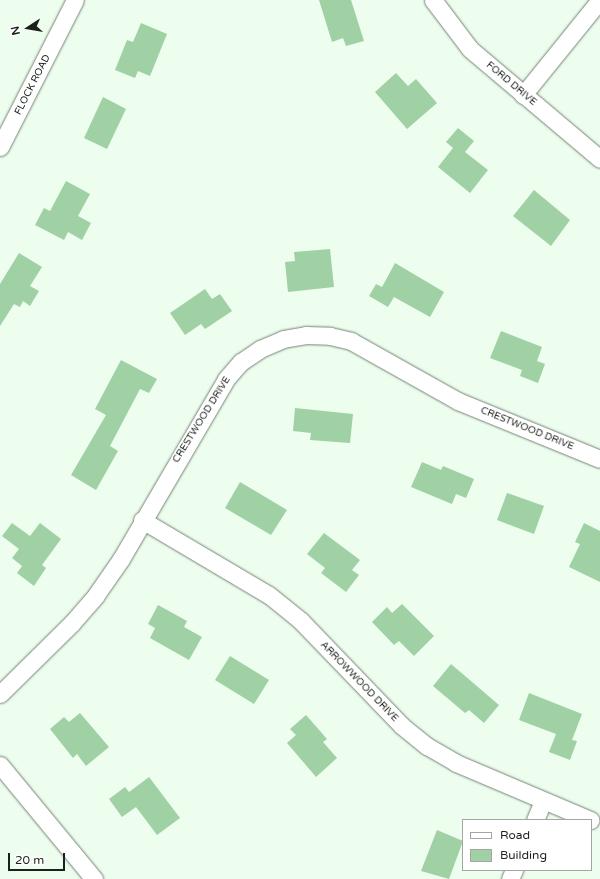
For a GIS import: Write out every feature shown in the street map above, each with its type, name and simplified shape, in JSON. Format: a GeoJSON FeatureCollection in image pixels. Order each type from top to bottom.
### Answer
{"type":"FeatureCollection","features":[{"type":"Feature","properties":{"kind":"street","name":"FLOCK ROAD"},"geometry":{"type":"LineString","coordinates":[[0,147],[75,0]]}},
{"type":"Feature","properties":{"kind":"street","name":"FORD DRIVE"},"geometry":{"type":"LineString","coordinates":[[433,0],[470,49],[600,159]]}},
{"type":"Feature","properties":{"kind":"street"},"geometry":{"type":"LineString","coordinates":[[523,94],[600,0]]}},
{"type":"Feature","properties":{"kind":"street","name":"CRESTWOOD DRIVE"},"geometry":{"type":"LineString","coordinates":[[0,694],[72,623],[96,595],[121,559],[142,520],[226,379],[242,362],[260,349],[283,339],[306,335],[330,336],[351,341],[458,401],[600,459]]}},
{"type":"Feature","properties":{"kind":"street","name":"ARROWWOOD DRIVE"},"geometry":{"type":"LineString","coordinates":[[142,520],[269,595],[300,620],[402,726],[428,746],[456,763],[588,819]]}},
{"type":"Feature","properties":{"kind":"street"},"geometry":{"type":"LineString","coordinates":[[0,765],[94,879]]}},
{"type":"Feature","properties":{"kind":"street"},"geometry":{"type":"LineString","coordinates":[[535,819],[543,801]]}},
{"type":"Feature","properties":{"kind":"building"},"geometry":{"type":"Polygon","coordinates":[[[319,0],[351,0],[364,41],[346,46],[343,38],[332,42],[319,0]]]}},
{"type":"Feature","properties":{"kind":"building"},"geometry":{"type":"Polygon","coordinates":[[[141,23],[167,34],[150,76],[138,71],[135,78],[115,70],[127,40],[133,42],[141,23]]]}},
{"type":"Feature","properties":{"kind":"building"},"geometry":{"type":"Polygon","coordinates":[[[396,73],[408,86],[416,79],[437,103],[407,129],[375,92],[396,73]]]}},
{"type":"Feature","properties":{"kind":"building"},"geometry":{"type":"Polygon","coordinates":[[[103,97],[126,109],[107,149],[84,138],[103,97]]]}},
{"type":"Feature","properties":{"kind":"building"},"geometry":{"type":"Polygon","coordinates":[[[458,128],[474,141],[465,152],[488,170],[470,193],[438,167],[453,148],[446,142],[458,128]]]}},
{"type":"Feature","properties":{"kind":"building"},"geometry":{"type":"Polygon","coordinates":[[[66,181],[90,194],[78,216],[91,223],[82,240],[68,232],[64,240],[35,225],[44,208],[50,211],[66,181]]]}},
{"type":"Feature","properties":{"kind":"building"},"geometry":{"type":"Polygon","coordinates":[[[534,190],[570,220],[551,246],[513,216],[534,190]]]}},
{"type":"Feature","properties":{"kind":"building"},"geometry":{"type":"Polygon","coordinates":[[[330,249],[334,287],[288,292],[285,262],[295,261],[294,252],[330,249]]]}},
{"type":"Feature","properties":{"kind":"building"},"geometry":{"type":"Polygon","coordinates":[[[19,253],[42,267],[30,286],[39,291],[30,306],[23,301],[20,307],[14,304],[0,326],[0,284],[19,253]]]}},
{"type":"Feature","properties":{"kind":"building"},"geometry":{"type":"Polygon","coordinates":[[[395,263],[444,292],[430,317],[394,297],[388,307],[369,296],[376,284],[382,287],[395,263]]]}},
{"type":"Feature","properties":{"kind":"building"},"geometry":{"type":"Polygon","coordinates":[[[205,289],[212,299],[220,294],[232,311],[205,329],[201,324],[185,335],[170,313],[205,289]]]}},
{"type":"Feature","properties":{"kind":"building"},"geometry":{"type":"Polygon","coordinates":[[[501,331],[542,347],[537,361],[545,364],[538,383],[520,376],[522,370],[490,358],[501,331]]]}},
{"type":"Feature","properties":{"kind":"building"},"geometry":{"type":"Polygon","coordinates":[[[121,360],[157,379],[149,393],[140,389],[110,446],[118,451],[96,490],[71,475],[106,415],[95,409],[121,360]]]}},
{"type":"Feature","properties":{"kind":"building"},"geometry":{"type":"Polygon","coordinates":[[[295,408],[353,414],[350,443],[310,440],[311,433],[293,431],[295,408]]]}},
{"type":"Feature","properties":{"kind":"building"},"geometry":{"type":"Polygon","coordinates":[[[422,462],[441,470],[443,466],[474,479],[466,498],[456,494],[452,504],[411,487],[422,462]]]}},
{"type":"Feature","properties":{"kind":"building"},"geometry":{"type":"Polygon","coordinates":[[[240,482],[287,510],[271,535],[225,508],[240,482]]]}},
{"type":"Feature","properties":{"kind":"building"},"geometry":{"type":"Polygon","coordinates":[[[507,493],[544,506],[534,534],[497,520],[507,493]]]}},
{"type":"Feature","properties":{"kind":"building"},"geometry":{"type":"Polygon","coordinates":[[[12,523],[30,536],[40,523],[61,539],[42,565],[46,568],[34,586],[17,573],[22,566],[12,558],[19,549],[2,536],[12,523]]]}},
{"type":"Feature","properties":{"kind":"building"},"geometry":{"type":"Polygon","coordinates":[[[584,523],[600,531],[600,582],[569,567],[580,544],[575,542],[584,523]]]}},
{"type":"Feature","properties":{"kind":"building"},"geometry":{"type":"Polygon","coordinates":[[[324,533],[360,560],[352,570],[359,575],[346,592],[321,573],[325,568],[307,554],[324,533]]]}},
{"type":"Feature","properties":{"kind":"building"},"geometry":{"type":"Polygon","coordinates":[[[402,604],[434,636],[414,656],[399,641],[394,645],[372,622],[387,607],[392,613],[402,604]]]}},
{"type":"Feature","properties":{"kind":"building"},"geometry":{"type":"Polygon","coordinates":[[[158,605],[187,621],[184,627],[202,637],[189,660],[150,638],[155,628],[148,624],[158,605]]]}},
{"type":"Feature","properties":{"kind":"building"},"geometry":{"type":"Polygon","coordinates":[[[230,656],[269,680],[254,704],[215,680],[230,656]]]}},
{"type":"Feature","properties":{"kind":"building"},"geometry":{"type":"Polygon","coordinates":[[[451,664],[499,705],[484,723],[469,710],[465,713],[433,686],[451,664]]]}},
{"type":"Feature","properties":{"kind":"building"},"geometry":{"type":"Polygon","coordinates":[[[529,693],[582,714],[572,740],[577,741],[570,760],[549,752],[556,734],[519,720],[529,693]]]}},
{"type":"Feature","properties":{"kind":"building"},"geometry":{"type":"Polygon","coordinates":[[[80,713],[109,747],[86,766],[77,754],[73,758],[50,729],[64,717],[69,722],[80,713]]]}},
{"type":"Feature","properties":{"kind":"building"},"geometry":{"type":"Polygon","coordinates":[[[306,715],[327,739],[323,742],[337,758],[316,777],[287,743],[296,735],[290,729],[306,715]]]}},
{"type":"Feature","properties":{"kind":"building"},"geometry":{"type":"Polygon","coordinates":[[[149,777],[180,818],[157,835],[136,807],[122,817],[109,799],[125,787],[129,792],[149,777]]]}},
{"type":"Feature","properties":{"kind":"building"},"geometry":{"type":"Polygon","coordinates":[[[437,830],[462,841],[449,879],[421,871],[437,830]]]}}]}
